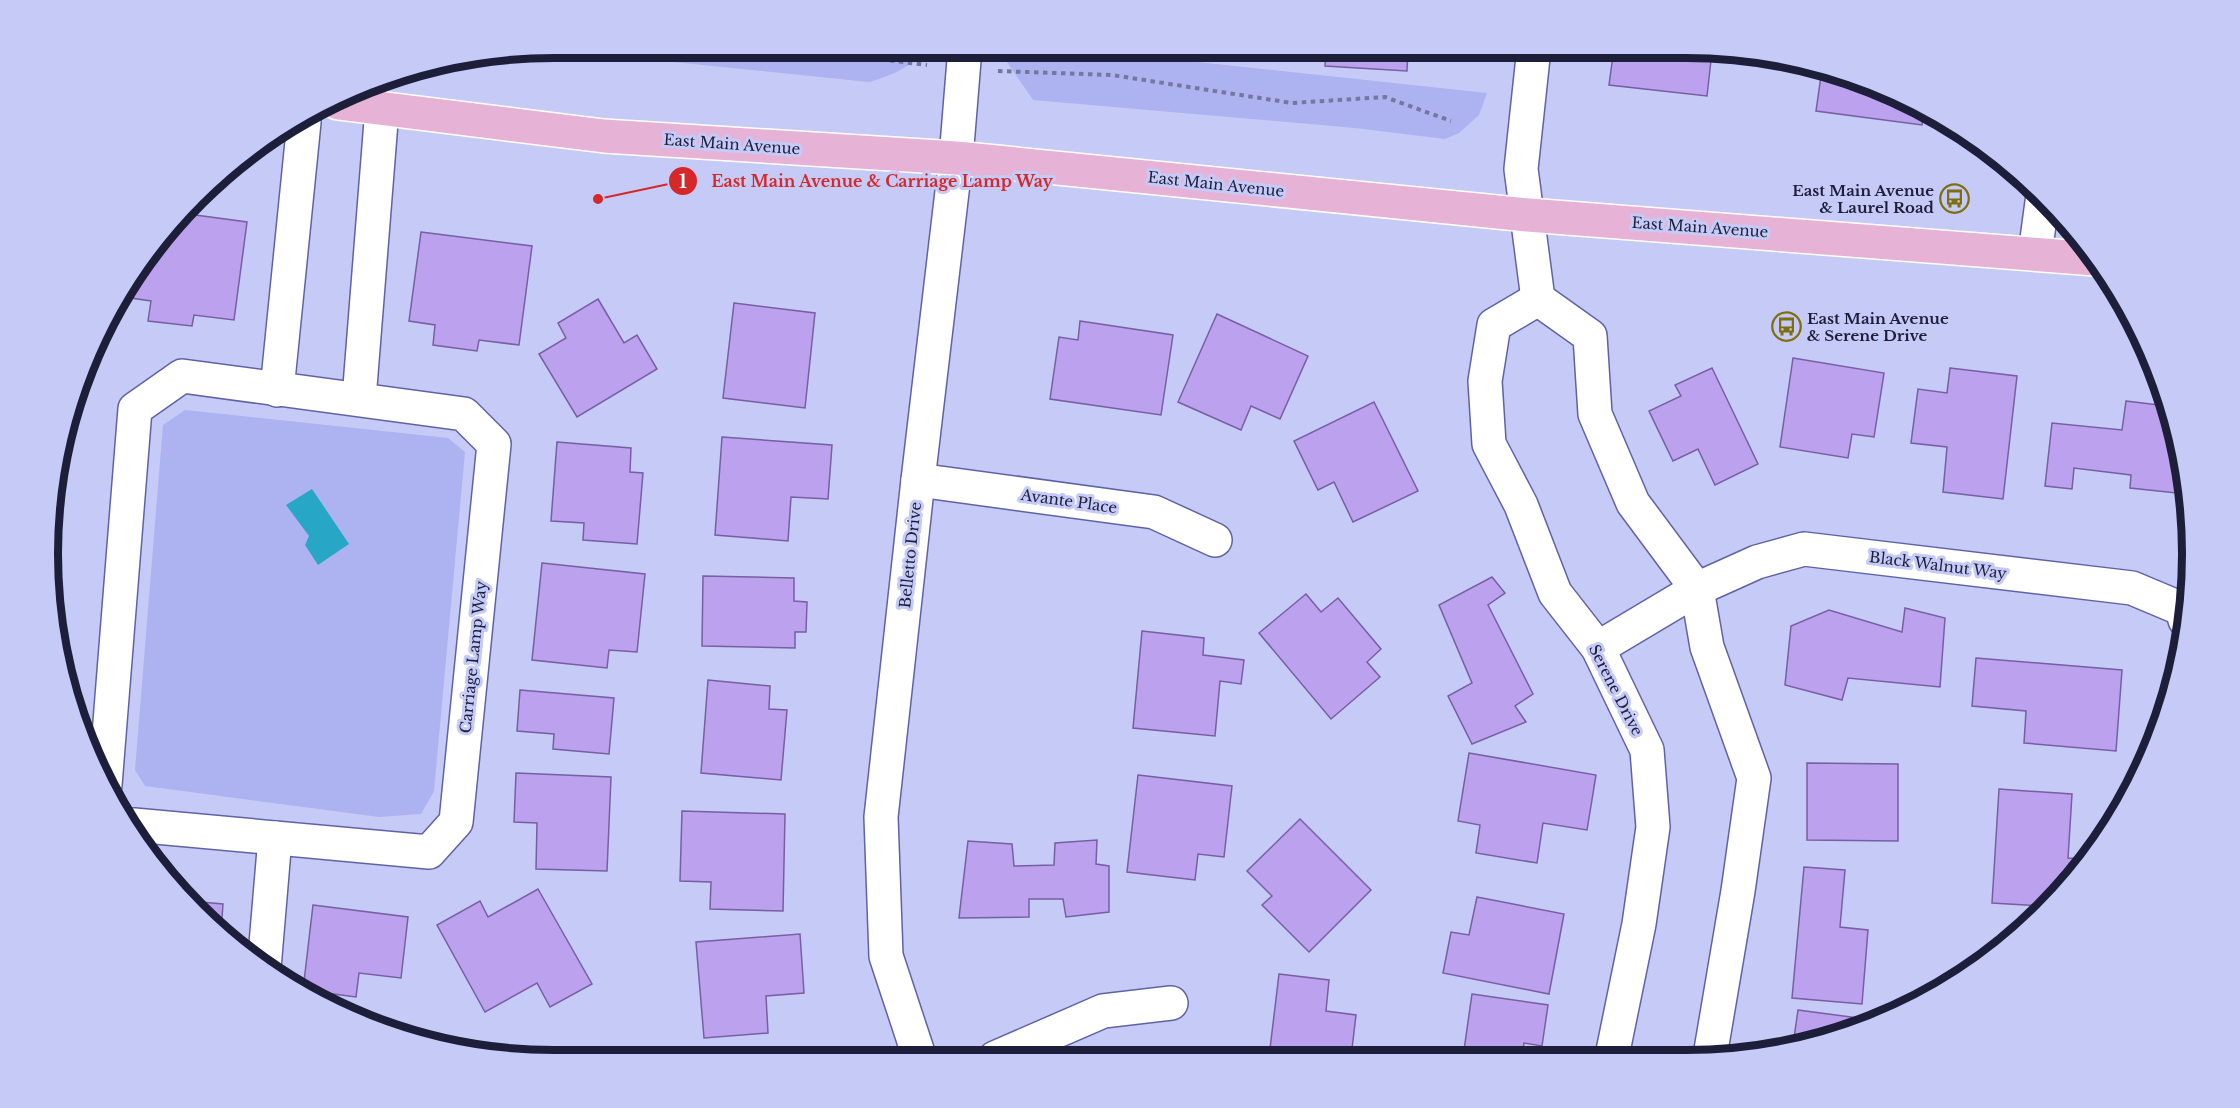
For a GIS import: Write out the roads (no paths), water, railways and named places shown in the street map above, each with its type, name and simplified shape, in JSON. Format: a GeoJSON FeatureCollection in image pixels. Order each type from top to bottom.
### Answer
{"type":"FeatureCollection","features":[{"type":"Feature","properties":{"kind":"main road","name":"East Main Avenue"},"geometry":{"type":"LineString","coordinates":[[347,104],[604,136],[956,158],[1528,215],[2083,258]]}},
{"type":"Feature","properties":{"kind":"street","name":"Belletto Drive"},"geometry":{"type":"LineString","coordinates":[[917,1050],[886,956],[881,817],[956,158],[964,58]]}},
{"type":"Feature","properties":{"kind":"street"},"geometry":{"type":"LineString","coordinates":[[1533,58],[1521,169],[1538,299],[1590,336],[1596,414],[1633,503],[1697,589],[1707,647],[1754,778],[1738,891],[1711,1048]]}},
{"type":"Feature","properties":{"kind":"street"},"geometry":{"type":"LineString","coordinates":[[359,399],[382,109]]}},
{"type":"Feature","properties":{"kind":"street"},"geometry":{"type":"LineString","coordinates":[[277,390],[304,127]]}},
{"type":"Feature","properties":{"kind":"street"},"geometry":{"type":"LineString","coordinates":[[2035,254],[2041,209]]}},
{"type":"Feature","properties":{"kind":"street","name":"Serene Drive"},"geometry":{"type":"LineString","coordinates":[[1538,299],[1494,325],[1485,381],[1489,444],[1521,505],[1555,593],[1598,648],[1647,750],[1653,827],[1639,924],[1613,1050]]}},
{"type":"Feature","properties":{"kind":"street","name":"Carriage Lamp Way"},"geometry":{"type":"LineString","coordinates":[[107,766],[135,409],[182,376],[464,414],[494,444],[456,822],[429,852],[140,826]]}},
{"type":"Feature","properties":{"kind":"street","name":"Avante Place"},"geometry":{"type":"LineString","coordinates":[[918,480],[1154,512],[1215,540]]}},
{"type":"Feature","properties":{"kind":"street","name":"Black Walnut Way"},"geometry":{"type":"LineString","coordinates":[[1598,648],[1697,589],[1757,562],[1804,549],[2132,588],[2178,611]]}},
{"type":"Feature","properties":{"kind":"street"},"geometry":{"type":"LineString","coordinates":[[265,956],[275,838]]}},
{"type":"Feature","properties":{"kind":"street"},"geometry":{"type":"LineString","coordinates":[[1013,1050],[1103,1011],[1171,1003]]}},
{"type":"Feature","properties":{"kind":"place","name":"East Main Avenue & Carriage Lamp Way"},"geometry":{"type":"Point","coordinates":[598,199]}},
{"type":"Feature","properties":{"kind":"place","name":"East Main Avenue & Laurel Road"},"geometry":{"type":"Point","coordinates":[1955,199]}},
{"type":"Feature","properties":{"kind":"place","name":"East Main Avenue & Serene Drive"},"geometry":{"type":"Point","coordinates":[1786,327]}}]}
